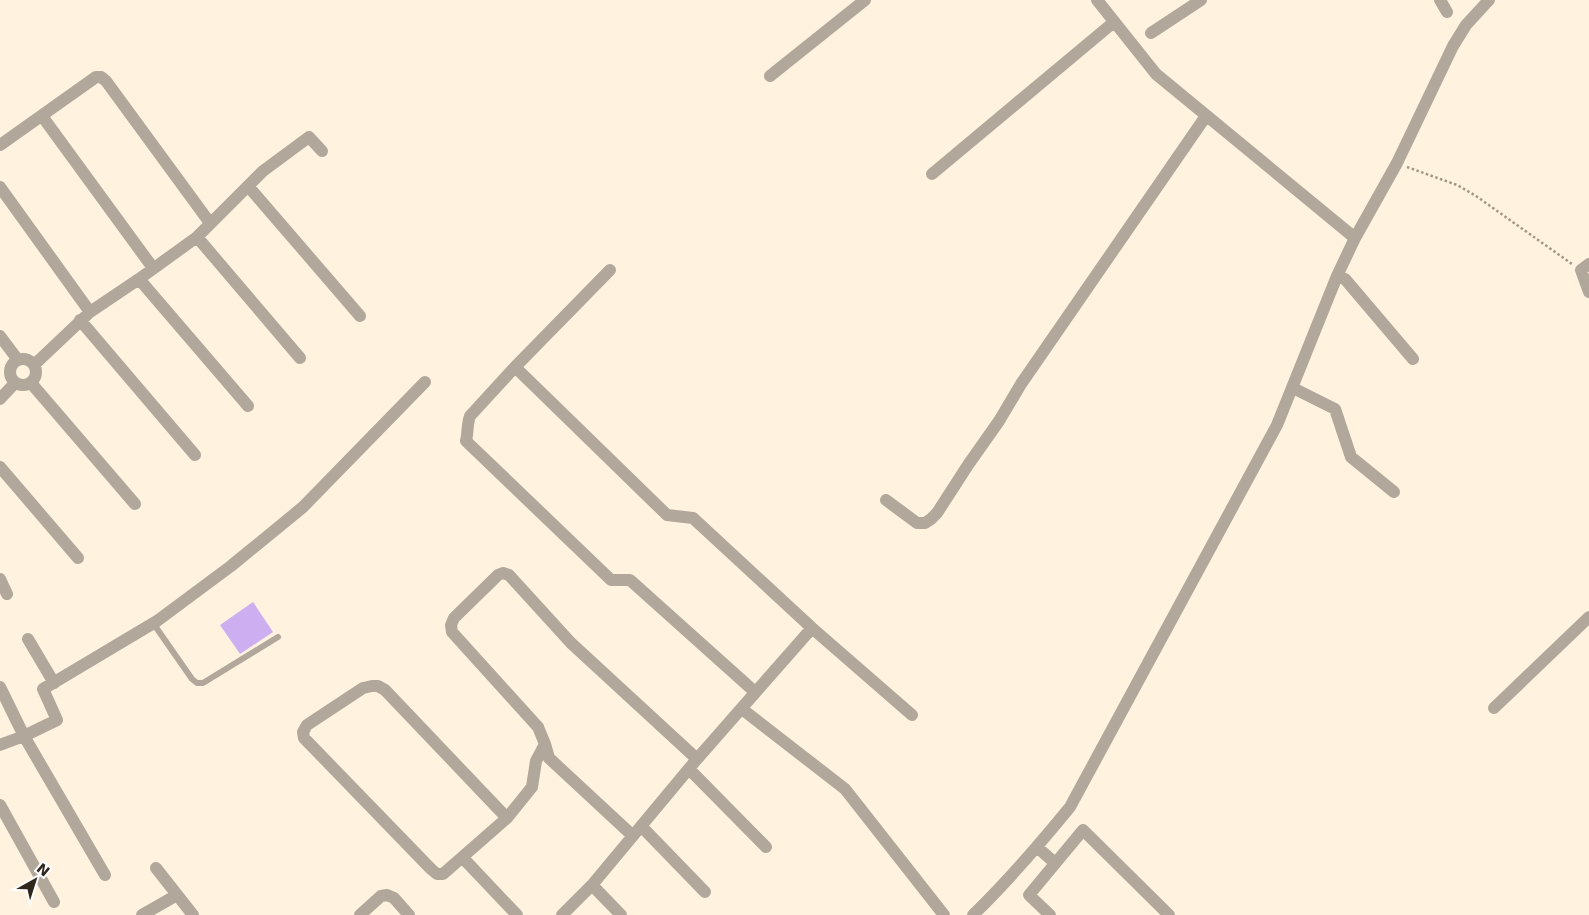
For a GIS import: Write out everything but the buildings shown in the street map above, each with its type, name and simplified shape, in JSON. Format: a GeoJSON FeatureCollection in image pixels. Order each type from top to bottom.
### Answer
{"type":"FeatureCollection","features":[{"type":"Feature","properties":{"kind":"street"},"geometry":{"type":"LineString","coordinates":[[770,76],[865,0]]}},
{"type":"Feature","properties":{"kind":"street"},"geometry":{"type":"LineString","coordinates":[[1097,0],[1156,74],[1355,238]]}},
{"type":"Feature","properties":{"kind":"street"},"geometry":{"type":"LineString","coordinates":[[1151,33],[1201,0]]}},
{"type":"Feature","properties":{"kind":"street"},"geometry":{"type":"LineString","coordinates":[[1440,0],[1447,12]]}},
{"type":"Feature","properties":{"kind":"street"},"geometry":{"type":"LineString","coordinates":[[973,915],[1007,882],[1070,807],[1277,425],[1337,276],[1355,238],[1397,163],[1453,46],[1466,25],[1489,0]]}},
{"type":"Feature","properties":{"kind":"street"},"geometry":{"type":"LineString","coordinates":[[932,174],[1114,22]]}},
{"type":"Feature","properties":{"kind":"street"},"geometry":{"type":"LineString","coordinates":[[0,146],[96,77],[101,77],[106,81],[210,223]]}},
{"type":"Feature","properties":{"kind":"street"},"geometry":{"type":"LineString","coordinates":[[42,116],[152,268]]}},
{"type":"Feature","properties":{"kind":"street"},"geometry":{"type":"LineString","coordinates":[[886,500],[917,522],[925,523],[937,513],[999,422],[1021,384],[1206,116]]}},
{"type":"Feature","properties":{"kind":"street"},"geometry":{"type":"LineString","coordinates":[[34,364],[85,316],[197,237],[263,171],[308,137],[322,151]]}},
{"type":"Feature","properties":{"kind":"street"},"geometry":{"type":"LineString","coordinates":[[248,186],[360,316]]}},
{"type":"Feature","properties":{"kind":"street"},"geometry":{"type":"LineString","coordinates":[[0,187],[85,316],[195,455]]}},
{"type":"Feature","properties":{"kind":"street"},"geometry":{"type":"LineString","coordinates":[[197,237],[300,358]]}},
{"type":"Feature","properties":{"kind":"street"},"geometry":{"type":"LineString","coordinates":[[1585,267],[1589,292]]}},
{"type":"Feature","properties":{"kind":"street"},"geometry":{"type":"LineString","coordinates":[[610,270],[470,416],[466,441],[611,580],[630,580],[755,692]]}},
{"type":"Feature","properties":{"kind":"street"},"geometry":{"type":"LineString","coordinates":[[1337,276],[1345,279],[1414,359]]}},
{"type":"Feature","properties":{"kind":"street"},"geometry":{"type":"LineString","coordinates":[[140,279],[248,406]]}},
{"type":"Feature","properties":{"kind":"street"},"geometry":{"type":"LineString","coordinates":[[0,336],[18,360]]}},
{"type":"Feature","properties":{"kind":"street"},"geometry":{"type":"LineString","coordinates":[[18,360],[27,360],[34,364],[37,372],[34,380],[24,386],[12,380],[11,367],[18,360]]}},
{"type":"Feature","properties":{"kind":"street"},"geometry":{"type":"LineString","coordinates":[[515,367],[667,516],[693,518],[812,628],[912,715]]}},
{"type":"Feature","properties":{"kind":"street"},"geometry":{"type":"LineString","coordinates":[[0,745],[57,720],[43,689],[153,623],[231,566],[303,507],[424,382]]}},
{"type":"Feature","properties":{"kind":"street"},"geometry":{"type":"LineString","coordinates":[[0,399],[16,383]]}},
{"type":"Feature","properties":{"kind":"street"},"geometry":{"type":"LineString","coordinates":[[31,383],[135,504]]}},
{"type":"Feature","properties":{"kind":"street"},"geometry":{"type":"LineString","coordinates":[[1292,388],[1335,409],[1351,457],[1394,492]]}},
{"type":"Feature","properties":{"kind":"street"},"geometry":{"type":"LineString","coordinates":[[0,467],[78,558]]}},
{"type":"Feature","properties":{"kind":"street"},"geometry":{"type":"LineString","coordinates":[[705,892],[637,831],[549,758],[538,727],[452,632],[451,625],[454,618],[498,575],[508,574],[571,643],[693,764],[766,847]]}},
{"type":"Feature","properties":{"kind":"street"},"geometry":{"type":"LineString","coordinates":[[0,579],[7,594]]}},
{"type":"Feature","properties":{"kind":"street"},"geometry":{"type":"LineString","coordinates":[[1494,708],[1589,617]]}},
{"type":"Feature","properties":{"kind":"street"},"geometry":{"type":"LineString","coordinates":[[562,915],[592,885],[693,764],[812,628]]}},
{"type":"Feature","properties":{"kind":"street"},"geometry":{"type":"LineString","coordinates":[[28,639],[54,682]]}},
{"type":"Feature","properties":{"kind":"street"},"geometry":{"type":"LineString","coordinates":[[507,818],[385,690],[378,686],[364,688],[307,725],[303,732],[304,738],[437,874],[444,874],[507,818],[532,787],[536,761],[545,744]]}},
{"type":"Feature","properties":{"kind":"street"},"geometry":{"type":"LineString","coordinates":[[0,687],[24,736],[105,875]]}},
{"type":"Feature","properties":{"kind":"street"},"geometry":{"type":"LineString","coordinates":[[742,709],[845,789],[944,915]]}},
{"type":"Feature","properties":{"kind":"street"},"geometry":{"type":"LineString","coordinates":[[0,805],[54,902]]}},
{"type":"Feature","properties":{"kind":"street"},"geometry":{"type":"LineString","coordinates":[[1050,915],[1029,895],[1083,830],[1169,915]]}},
{"type":"Feature","properties":{"kind":"street"},"geometry":{"type":"LineString","coordinates":[[1037,847],[1055,863]]}},
{"type":"Feature","properties":{"kind":"street"},"geometry":{"type":"LineString","coordinates":[[463,858],[517,915]]}},
{"type":"Feature","properties":{"kind":"street"},"geometry":{"type":"LineString","coordinates":[[156,868],[193,915]]}},
{"type":"Feature","properties":{"kind":"street"},"geometry":{"type":"LineString","coordinates":[[592,885],[621,915]]}},
{"type":"Feature","properties":{"kind":"street"},"geometry":{"type":"LineString","coordinates":[[360,915],[381,896],[387,894],[394,898],[409,915]]}},
{"type":"Feature","properties":{"kind":"street"},"geometry":{"type":"LineString","coordinates":[[142,915],[177,895]]}},
{"type":"Feature","properties":{"kind":"lane"},"geometry":{"type":"LineString","coordinates":[[153,623],[192,679],[203,683],[278,636]]}},
{"type":"Feature","properties":{"kind":"path"},"geometry":{"type":"LineString","coordinates":[[1397,163],[1457,185],[1585,267]]}}]}
